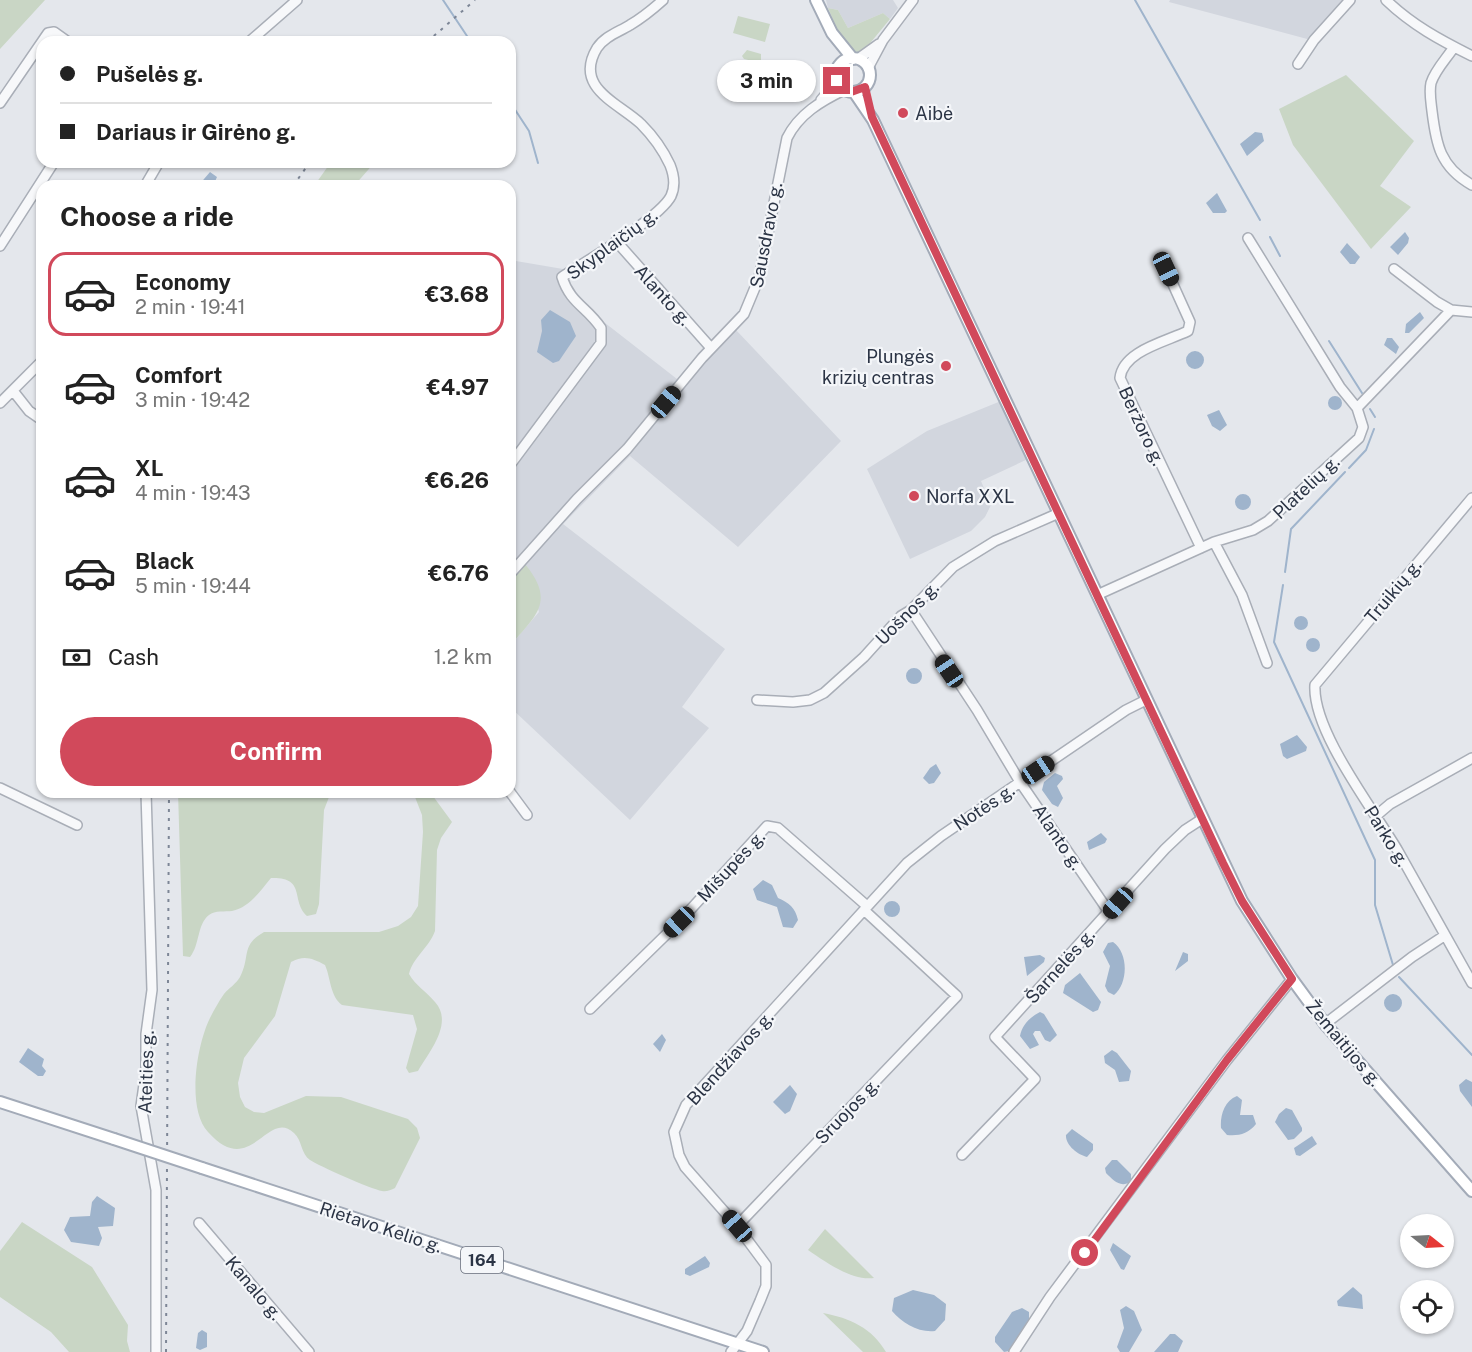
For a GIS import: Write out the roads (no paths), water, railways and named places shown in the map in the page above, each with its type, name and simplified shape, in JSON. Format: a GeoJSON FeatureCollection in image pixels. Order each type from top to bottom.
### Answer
{"type":"FeatureCollection","features":[{"type":"Feature","properties":{"kind":"main road"},"geometry":{"type":"LineString","coordinates":[[816,0],[832,33],[840,64],[836,72],[837,81],[872,117]]}},
{"type":"Feature","properties":{"kind":"main road"},"geometry":{"type":"LineString","coordinates":[[832,33],[855,59],[868,68],[869,78],[865,87],[872,117]]}},
{"type":"Feature","properties":{"kind":"main road"},"geometry":{"type":"LineString","coordinates":[[840,64],[855,59]]}},
{"type":"Feature","properties":{"kind":"main road"},"geometry":{"type":"LineString","coordinates":[[849,91],[865,87]]}},
{"type":"Feature","properties":{"kind":"main road","name":"Žemaitijos g."},"geometry":{"type":"LineString","coordinates":[[872,117],[1242,901],[1292,979],[1325,1024],[1472,1191]]}},
{"type":"Feature","properties":{"kind":"main road","name":"Rietavo Kelio g."},"geometry":{"type":"LineString","coordinates":[[0,1102],[735,1348],[763,1352]]}},
{"type":"Feature","properties":{"kind":"street"},"geometry":{"type":"LineString","coordinates":[[256,36],[297,0]]}},
{"type":"Feature","properties":{"kind":"street","name":"Skyplaičių g."},"geometry":{"type":"LineString","coordinates":[[516,457],[601,343],[601,328],[566,291],[562,276],[616,241],[662,207],[671,196],[675,184],[666,156],[655,140],[641,124],[594,86],[591,74],[598,47],[611,35],[631,25],[663,0]]}},
{"type":"Feature","properties":{"kind":"street"},"geometry":{"type":"LineString","coordinates":[[868,68],[883,40],[913,0]]}},
{"type":"Feature","properties":{"kind":"street"},"geometry":{"type":"LineString","coordinates":[[1298,64],[1314,40],[1350,0]]}},
{"type":"Feature","properties":{"kind":"street"},"geometry":{"type":"LineString","coordinates":[[1386,0],[1404,17],[1472,56]]}},
{"type":"Feature","properties":{"kind":"street"},"geometry":{"type":"LineString","coordinates":[[44,36],[54,32],[60,36]]}},
{"type":"Feature","properties":{"kind":"street"},"geometry":{"type":"LineString","coordinates":[[855,59],[883,40]]}},
{"type":"Feature","properties":{"kind":"street"},"geometry":{"type":"LineString","coordinates":[[0,103],[36,47]]}},
{"type":"Feature","properties":{"kind":"street"},"geometry":{"type":"LineString","coordinates":[[1454,47],[1431,82],[1430,94],[1436,143],[1442,158],[1472,185]]}},
{"type":"Feature","properties":{"kind":"street","name":"Sausdravo g."},"geometry":{"type":"LineString","coordinates":[[516,567],[577,499],[627,449],[711,348],[738,322],[751,302],[759,279],[784,144],[794,125],[818,104],[837,81]]}},
{"type":"Feature","properties":{"kind":"street","name":"Sausdravo g."},"geometry":{"type":"LineString","coordinates":[[818,104],[849,91]]}},
{"type":"Feature","properties":{"kind":"street"},"geometry":{"type":"LineString","coordinates":[[0,246],[36,190]]}},
{"type":"Feature","properties":{"kind":"street"},"geometry":{"type":"LineString","coordinates":[[1248,238],[1340,387],[1357,408],[1451,310]]}},
{"type":"Feature","properties":{"kind":"street","name":"Alanto g."},"geometry":{"type":"LineString","coordinates":[[616,241],[711,348]]}},
{"type":"Feature","properties":{"kind":"street","name":"Beržoro g."},"geometry":{"type":"LineString","coordinates":[[1166,269],[1190,322],[1188,331],[1128,358],[1121,367],[1120,378],[1201,548]]}},
{"type":"Feature","properties":{"kind":"street"},"geometry":{"type":"LineString","coordinates":[[1394,269],[1451,310],[1472,312]]}},
{"type":"Feature","properties":{"kind":"street"},"geometry":{"type":"LineString","coordinates":[[0,403],[14,392],[36,368]]}},
{"type":"Feature","properties":{"kind":"street"},"geometry":{"type":"LineString","coordinates":[[14,392],[36,415]]}},
{"type":"Feature","properties":{"kind":"street","name":"Platelių g."},"geometry":{"type":"LineString","coordinates":[[1096,595],[1214,542],[1253,530],[1282,511],[1359,438],[1363,426],[1357,408]]}},
{"type":"Feature","properties":{"kind":"street","name":"Truikių g."},"geometry":{"type":"LineString","coordinates":[[1315,685],[1472,498]]}},
{"type":"Feature","properties":{"kind":"street","name":"Uošnos g."},"geometry":{"type":"LineString","coordinates":[[757,700],[793,702],[810,700],[824,693],[864,657],[901,616],[911,610],[953,567],[995,541],[1059,513]]}},
{"type":"Feature","properties":{"kind":"street"},"geometry":{"type":"LineString","coordinates":[[1214,542],[1242,595],[1267,663]]}},
{"type":"Feature","properties":{"kind":"street","name":"Alanto g."},"geometry":{"type":"LineString","coordinates":[[911,610],[958,685],[977,710],[1020,782],[1109,912]]}},
{"type":"Feature","properties":{"kind":"street","name":"Parko g."},"geometry":{"type":"LineString","coordinates":[[1315,685],[1314,700],[1327,730],[1365,802],[1377,815],[1472,983]]}},
{"type":"Feature","properties":{"kind":"street","name":"Notės g."},"geometry":{"type":"LineString","coordinates":[[866,908],[907,863],[941,836],[1126,710],[1146,700]]}},
{"type":"Feature","properties":{"kind":"street"},"geometry":{"type":"LineString","coordinates":[[1377,815],[1390,804],[1472,758]]}},
{"type":"Feature","properties":{"kind":"street"},"geometry":{"type":"LineString","coordinates":[[0,788],[76,825]]}},
{"type":"Feature","properties":{"kind":"street","name":"Ateities g."},"geometry":{"type":"LineString","coordinates":[[146,798],[152,990],[146,1034],[146,1070],[141,1106],[156,1190],[156,1352]]}},
{"type":"Feature","properties":{"kind":"street"},"geometry":{"type":"LineString","coordinates":[[514,798],[527,815]]}},
{"type":"Feature","properties":{"kind":"street","name":"Šarnelės g."},"geometry":{"type":"LineString","coordinates":[[962,1155],[1035,1079],[995,1037],[1178,836],[1202,819]]}},
{"type":"Feature","properties":{"kind":"street","name":"Mišupės g."},"geometry":{"type":"LineString","coordinates":[[590,1010],[679,922],[763,828],[771,826],[783,832],[866,908]]}},
{"type":"Feature","properties":{"kind":"street","name":"Sruojos g."},"geometry":{"type":"LineString","coordinates":[[737,1226],[957,996],[866,908]]}},
{"type":"Feature","properties":{"kind":"street","name":"Blendžiavos g."},"geometry":{"type":"LineString","coordinates":[[735,1348],[760,1301],[767,1275],[761,1255],[685,1167],[679,1155],[674,1132],[678,1118],[695,1094],[866,908]]}},
{"type":"Feature","properties":{"kind":"street"},"geometry":{"type":"LineString","coordinates":[[1325,1024],[1412,957],[1444,936]]}},
{"type":"Feature","properties":{"kind":"street"},"geometry":{"type":"LineString","coordinates":[[1014,1352],[1050,1297],[1227,1060],[1292,979]]}},
{"type":"Feature","properties":{"kind":"street","name":"Kanalo g."},"geometry":{"type":"LineString","coordinates":[[200,1223],[309,1352]]}},
{"type":"Feature","properties":{"kind":"water"},"geometry":{"type":"Polygon","coordinates":[[[1255,132],[1262,133],[1264,141],[1247,156],[1240,144],[1255,132]]]}},
{"type":"Feature","properties":{"kind":"water"},"geometry":{"type":"Polygon","coordinates":[[[210,172],[217,177],[216,180],[203,180],[210,172]]]}},
{"type":"Feature","properties":{"kind":"water"},"geometry":{"type":"Polygon","coordinates":[[[1217,193],[1227,211],[1225,213],[1213,213],[1206,203],[1217,193]]]}},
{"type":"Feature","properties":{"kind":"water"},"geometry":{"type":"Polygon","coordinates":[[[1405,232],[1409,238],[1408,243],[1398,255],[1390,247],[1405,232]]]}},
{"type":"Feature","properties":{"kind":"water"},"geometry":{"type":"Polygon","coordinates":[[[1347,243],[1360,257],[1355,264],[1350,264],[1340,252],[1347,243]]]}},
{"type":"Feature","properties":{"kind":"water"},"geometry":{"type":"Polygon","coordinates":[[[550,310],[570,322],[576,336],[559,361],[553,363],[537,352],[542,331],[541,320],[550,310]]]}},
{"type":"Feature","properties":{"kind":"water"},"geometry":{"type":"Polygon","coordinates":[[[1420,312],[1424,318],[1409,333],[1405,333],[1406,324],[1420,312]]]}},
{"type":"Feature","properties":{"kind":"water"},"geometry":{"type":"Polygon","coordinates":[[[1387,338],[1392,338],[1399,347],[1396,354],[1384,345],[1387,338]]]}},
{"type":"Feature","properties":{"kind":"water"},"geometry":{"type":"Polygon","coordinates":[[[1195,351],[1201,354],[1204,360],[1201,366],[1195,369],[1189,366],[1186,360],[1189,354],[1195,351]]]}},
{"type":"Feature","properties":{"kind":"water"},"geometry":{"type":"Polygon","coordinates":[[[1335,396],[1340,398],[1342,403],[1340,408],[1335,410],[1330,408],[1328,403],[1330,398],[1335,396]]]}},
{"type":"Feature","properties":{"kind":"water"},"geometry":{"type":"Polygon","coordinates":[[[1219,410],[1227,425],[1220,431],[1212,426],[1207,415],[1219,410]]]}},
{"type":"Feature","properties":{"kind":"water"},"geometry":{"type":"Polygon","coordinates":[[[1243,494],[1251,502],[1243,510],[1235,502],[1243,494]]]}},
{"type":"Feature","properties":{"kind":"water"},"geometry":{"type":"Polygon","coordinates":[[[1301,616],[1306,618],[1308,623],[1306,628],[1301,630],[1296,628],[1294,623],[1296,618],[1301,616]]]}},
{"type":"Feature","properties":{"kind":"water"},"geometry":{"type":"Polygon","coordinates":[[[1310,638],[1316,638],[1320,645],[1316,652],[1310,652],[1306,648],[1306,642],[1310,638]]]}},
{"type":"Feature","properties":{"kind":"water"},"geometry":{"type":"Polygon","coordinates":[[[914,668],[920,670],[922,676],[920,682],[914,684],[908,682],[906,676],[908,670],[914,668]]]}},
{"type":"Feature","properties":{"kind":"water"},"geometry":{"type":"Polygon","coordinates":[[[1297,735],[1307,747],[1306,751],[1287,759],[1283,756],[1280,744],[1297,735]]]}},
{"type":"Feature","properties":{"kind":"water"},"geometry":{"type":"Polygon","coordinates":[[[936,764],[941,773],[934,783],[929,784],[923,778],[936,764]]]}},
{"type":"Feature","properties":{"kind":"water"},"geometry":{"type":"Polygon","coordinates":[[[1055,773],[1063,779],[1057,786],[1063,798],[1058,807],[1052,804],[1042,790],[1044,782],[1055,773]]]}},
{"type":"Feature","properties":{"kind":"water"},"geometry":{"type":"Polygon","coordinates":[[[1101,833],[1107,839],[1105,843],[1089,850],[1087,842],[1101,833]]]}},
{"type":"Feature","properties":{"kind":"water"},"geometry":{"type":"Polygon","coordinates":[[[763,880],[772,885],[778,898],[793,909],[798,920],[793,928],[783,927],[777,907],[757,900],[753,889],[763,880]]]}},
{"type":"Feature","properties":{"kind":"water"},"geometry":{"type":"Polygon","coordinates":[[[892,901],[900,909],[892,917],[884,909],[892,901]]]}},
{"type":"Feature","properties":{"kind":"water"},"geometry":{"type":"Polygon","coordinates":[[[1113,942],[1122,953],[1125,968],[1122,984],[1114,995],[1108,992],[1105,986],[1110,966],[1103,952],[1108,943],[1113,942]]]}},
{"type":"Feature","properties":{"kind":"water"},"geometry":{"type":"Polygon","coordinates":[[[1183,952],[1188,954],[1188,961],[1175,971],[1183,952]]]}},
{"type":"Feature","properties":{"kind":"water"},"geometry":{"type":"Polygon","coordinates":[[[1040,955],[1045,958],[1044,962],[1027,976],[1024,957],[1040,955]]]}},
{"type":"Feature","properties":{"kind":"water"},"geometry":{"type":"Polygon","coordinates":[[[1080,973],[1101,1002],[1098,1010],[1093,1012],[1063,993],[1065,985],[1080,973]]]}},
{"type":"Feature","properties":{"kind":"water"},"geometry":{"type":"Polygon","coordinates":[[[1393,994],[1399,997],[1402,1003],[1399,1009],[1393,1012],[1387,1009],[1384,1003],[1387,997],[1393,994]]]}},
{"type":"Feature","properties":{"kind":"water"},"geometry":{"type":"Polygon","coordinates":[[[1040,1012],[1044,1014],[1057,1035],[1050,1042],[1045,1040],[1040,1031],[1035,1031],[1033,1034],[1039,1045],[1030,1049],[1020,1036],[1021,1032],[1027,1022],[1040,1012]]]}},
{"type":"Feature","properties":{"kind":"water"},"geometry":{"type":"Polygon","coordinates":[[[662,1034],[666,1040],[660,1052],[653,1044],[662,1034]]]}},
{"type":"Feature","properties":{"kind":"water"},"geometry":{"type":"Polygon","coordinates":[[[28,1048],[44,1059],[42,1066],[46,1071],[43,1076],[38,1076],[19,1062],[28,1048]]]}},
{"type":"Feature","properties":{"kind":"water"},"geometry":{"type":"Polygon","coordinates":[[[1112,1050],[1131,1071],[1129,1081],[1119,1082],[1115,1070],[1105,1063],[1104,1056],[1112,1050]]]}},
{"type":"Feature","properties":{"kind":"water"},"geometry":{"type":"Polygon","coordinates":[[[1466,1079],[1472,1082],[1472,1107],[1460,1091],[1459,1085],[1466,1079]]]}},
{"type":"Feature","properties":{"kind":"water"},"geometry":{"type":"Polygon","coordinates":[[[790,1085],[797,1094],[790,1111],[785,1114],[773,1102],[790,1085]]]}},
{"type":"Feature","properties":{"kind":"water"},"geometry":{"type":"Polygon","coordinates":[[[1237,1096],[1242,1100],[1240,1115],[1253,1115],[1256,1124],[1243,1134],[1227,1135],[1221,1128],[1222,1114],[1229,1101],[1237,1096]]]}},
{"type":"Feature","properties":{"kind":"water"},"geometry":{"type":"Polygon","coordinates":[[[1286,1108],[1292,1110],[1302,1128],[1294,1139],[1288,1140],[1275,1122],[1286,1108]]]}},
{"type":"Feature","properties":{"kind":"water"},"geometry":{"type":"Polygon","coordinates":[[[1072,1129],[1093,1144],[1093,1150],[1087,1157],[1076,1152],[1066,1139],[1066,1135],[1072,1129]]]}},
{"type":"Feature","properties":{"kind":"water"},"geometry":{"type":"Polygon","coordinates":[[[1312,1136],[1317,1144],[1300,1156],[1296,1155],[1294,1148],[1312,1136]]]}},
{"type":"Feature","properties":{"kind":"water"},"geometry":{"type":"Polygon","coordinates":[[[1112,1160],[1117,1160],[1131,1174],[1131,1181],[1121,1184],[1106,1173],[1105,1168],[1112,1160]]]}},
{"type":"Feature","properties":{"kind":"water"},"geometry":{"type":"Polygon","coordinates":[[[97,1196],[115,1208],[113,1226],[98,1227],[102,1238],[99,1246],[71,1242],[64,1230],[70,1217],[90,1216],[92,1202],[97,1196]]]}},
{"type":"Feature","properties":{"kind":"water"},"geometry":{"type":"Polygon","coordinates":[[[1113,1243],[1131,1256],[1124,1270],[1121,1269],[1110,1250],[1113,1243]]]}},
{"type":"Feature","properties":{"kind":"water"},"geometry":{"type":"Polygon","coordinates":[[[705,1256],[710,1263],[709,1267],[690,1276],[685,1274],[685,1269],[705,1256]]]}},
{"type":"Feature","properties":{"kind":"water"},"geometry":{"type":"Polygon","coordinates":[[[1353,1287],[1362,1295],[1363,1309],[1338,1306],[1337,1301],[1353,1287]]]}},
{"type":"Feature","properties":{"kind":"water"},"geometry":{"type":"Polygon","coordinates":[[[913,1290],[934,1295],[946,1304],[945,1320],[935,1331],[911,1326],[892,1311],[894,1298],[913,1290]]]}},
{"type":"Feature","properties":{"kind":"water"},"geometry":{"type":"Polygon","coordinates":[[[1126,1306],[1134,1311],[1142,1330],[1129,1352],[1120,1352],[1117,1347],[1124,1328],[1120,1310],[1126,1306]]]}},
{"type":"Feature","properties":{"kind":"water"},"geometry":{"type":"Polygon","coordinates":[[[1022,1308],[1029,1312],[1029,1321],[1009,1351],[1004,1352],[995,1342],[995,1337],[1012,1312],[1022,1308]]]}},
{"type":"Feature","properties":{"kind":"water"},"geometry":{"type":"Polygon","coordinates":[[[202,1330],[207,1333],[207,1347],[200,1350],[196,1348],[198,1333],[202,1330]]]}},
{"type":"Feature","properties":{"kind":"water"},"geometry":{"type":"Polygon","coordinates":[[[1170,1334],[1175,1334],[1183,1341],[1178,1352],[1154,1352],[1170,1334]]]}},
{"type":"Feature","properties":{"kind":"waterway"},"geometry":{"type":"LineString","coordinates":[[443,0],[467,36]]}},
{"type":"Feature","properties":{"kind":"waterway"},"geometry":{"type":"LineString","coordinates":[[1135,0],[1260,220]]}},
{"type":"Feature","properties":{"kind":"waterway"},"geometry":{"type":"LineString","coordinates":[[516,111],[529,131],[538,163]]}},
{"type":"Feature","properties":{"kind":"waterway"},"geometry":{"type":"LineString","coordinates":[[1270,237],[1280,256]]}},
{"type":"Feature","properties":{"kind":"waterway"},"geometry":{"type":"LineString","coordinates":[[1329,341],[1362,393]]}},
{"type":"Feature","properties":{"kind":"waterway"},"geometry":{"type":"LineString","coordinates":[[1370,409],[1375,417]]}},
{"type":"Feature","properties":{"kind":"waterway"},"geometry":{"type":"LineString","coordinates":[[1349,468],[1366,450],[1374,429]]}},
{"type":"Feature","properties":{"kind":"waterway"},"geometry":{"type":"LineString","coordinates":[[1285,572],[1291,529],[1345,472]]}},
{"type":"Feature","properties":{"kind":"waterway"},"geometry":{"type":"LineString","coordinates":[[1283,585],[1274,642],[1375,860],[1375,905],[1393,965]]}},
{"type":"Feature","properties":{"kind":"waterway"},"geometry":{"type":"LineString","coordinates":[[1399,977],[1472,1055]]}},
{"type":"Feature","properties":{"kind":"railway"},"geometry":{"type":"LineString","coordinates":[[434,36],[475,0]]}},
{"type":"Feature","properties":{"kind":"railway"},"geometry":{"type":"LineString","coordinates":[[297,180],[306,168]]}},
{"type":"Feature","properties":{"kind":"railway"},"geometry":{"type":"LineString","coordinates":[[166,1352],[169,798]]}},
{"type":"Feature","properties":{"kind":"place","name":"Aibė"},"geometry":{"type":"Point","coordinates":[903,113]}},
{"type":"Feature","properties":{"kind":"place","name":"Plungės krizių centras"},"geometry":{"type":"Point","coordinates":[946,366]}},
{"type":"Feature","properties":{"kind":"place","name":"Norfa XXL"},"geometry":{"type":"Point","coordinates":[914,496]}}]}
